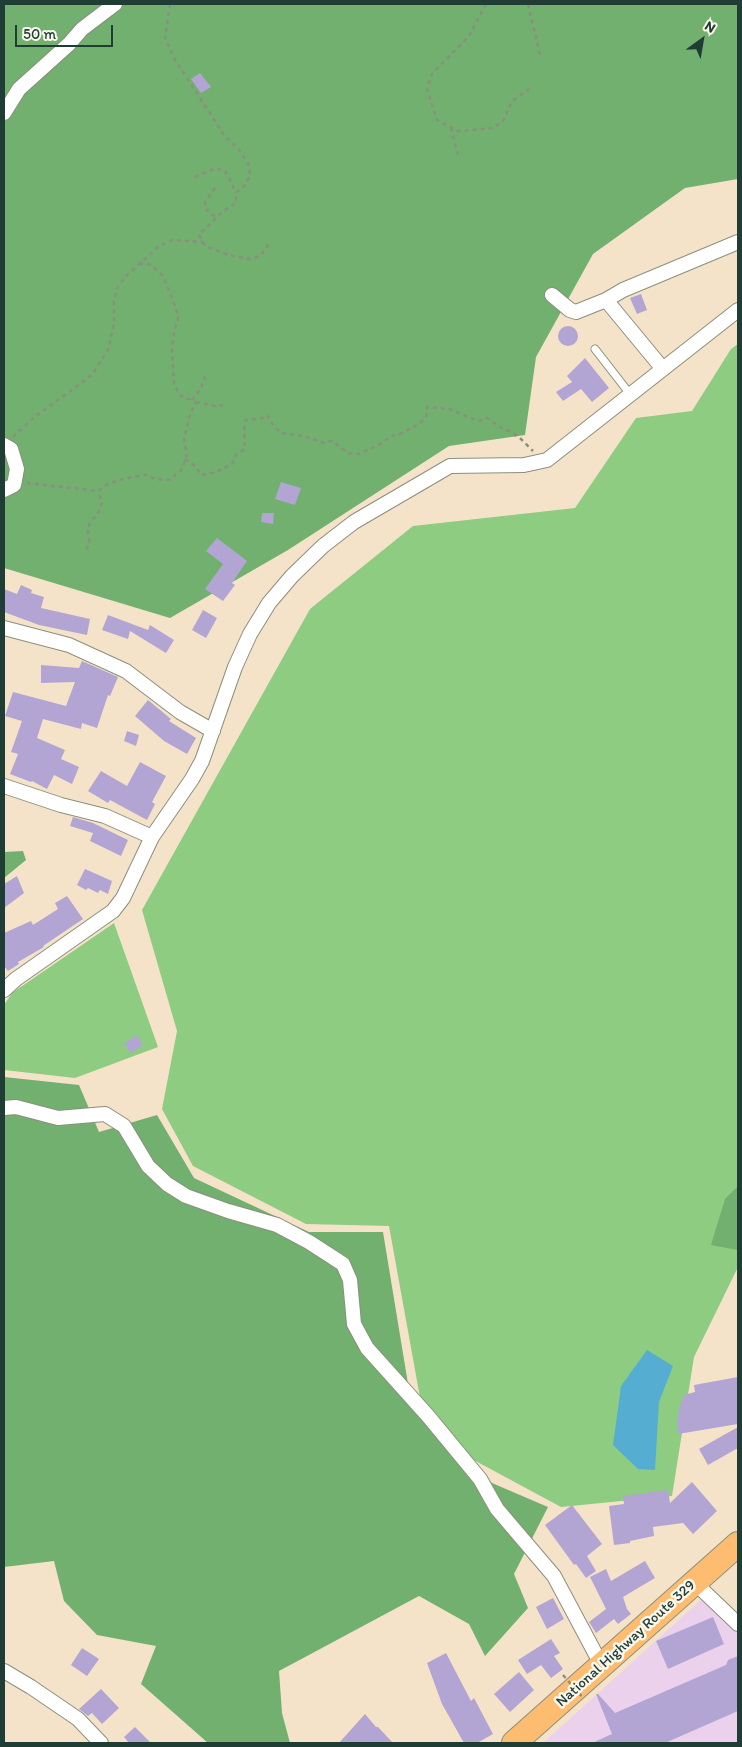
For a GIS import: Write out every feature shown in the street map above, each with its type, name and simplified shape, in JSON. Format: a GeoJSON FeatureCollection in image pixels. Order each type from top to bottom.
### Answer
{"type":"FeatureCollection","features":[{"type":"Feature","properties":{"kind":"highway","name":"National Highway Route 329"},"geometry":{"type":"LineString","coordinates":[[514,1743],[738,1544]]}},
{"type":"Feature","properties":{"kind":"street"},"geometry":{"type":"LineString","coordinates":[[4,113],[20,89],[69,44],[82,29],[115,4]]}},
{"type":"Feature","properties":{"kind":"street"},"geometry":{"type":"LineString","coordinates":[[552,295],[570,310],[576,312],[606,300],[623,290],[738,242]]}},
{"type":"Feature","properties":{"kind":"street"},"geometry":{"type":"LineString","coordinates":[[606,300],[663,369]]}},
{"type":"Feature","properties":{"kind":"street"},"geometry":{"type":"LineString","coordinates":[[4,990],[16,979],[113,911],[123,898],[152,837],[192,779],[202,760],[234,667],[250,634],[269,602],[323,546],[354,522],[450,466],[524,465],[547,460],[738,310]]}},
{"type":"Feature","properties":{"kind":"street"},"geometry":{"type":"LineString","coordinates":[[4,490],[14,485],[17,472],[8,447]]}},
{"type":"Feature","properties":{"kind":"street"},"geometry":{"type":"LineString","coordinates":[[4,628],[69,645],[126,671],[180,712],[213,731]]}},
{"type":"Feature","properties":{"kind":"street"},"geometry":{"type":"LineString","coordinates":[[4,786],[61,805],[104,816],[152,837]]}},
{"type":"Feature","properties":{"kind":"street"},"geometry":{"type":"LineString","coordinates":[[4,1108],[16,1108],[58,1118],[105,1114],[124,1126],[148,1166],[173,1188],[186,1196],[228,1211],[277,1225],[309,1242],[343,1264],[350,1280],[354,1324],[368,1348],[480,1479],[497,1509],[554,1576],[602,1666]]}},
{"type":"Feature","properties":{"kind":"street"},"geometry":{"type":"LineString","coordinates":[[695,1583],[738,1624]]}},
{"type":"Feature","properties":{"kind":"street"},"geometry":{"type":"LineString","coordinates":[[4,1670],[78,1719],[101,1743]]}},
{"type":"Feature","properties":{"kind":"lane"},"geometry":{"type":"LineString","coordinates":[[596,349],[630,394]]}},
{"type":"Feature","properties":{"kind":"path"},"geometry":{"type":"LineString","coordinates":[[170,4],[165,38],[174,58],[224,134],[239,150],[248,165],[250,175],[246,185],[236,193]]}},
{"type":"Feature","properties":{"kind":"path"},"geometry":{"type":"LineString","coordinates":[[486,4],[469,36],[432,74],[428,89],[438,120],[458,131],[493,128],[503,121],[512,101],[532,87]]}},
{"type":"Feature","properties":{"kind":"path"},"geometry":{"type":"LineString","coordinates":[[528,4],[541,59]]}},
{"type":"Feature","properties":{"kind":"path"},"geometry":{"type":"LineString","coordinates":[[452,128],[458,155]]}},
{"type":"Feature","properties":{"kind":"path"},"geometry":{"type":"LineString","coordinates":[[195,177],[207,170],[216,168],[226,172],[236,193],[236,203],[216,218],[199,235],[205,246],[229,255],[249,259],[260,256],[270,243]]}},
{"type":"Feature","properties":{"kind":"path"},"geometry":{"type":"LineString","coordinates":[[215,188],[205,202],[206,209],[216,218]]}},
{"type":"Feature","properties":{"kind":"path"},"geometry":{"type":"LineString","coordinates":[[8,447],[13,435],[92,375],[108,350],[114,324],[114,300],[117,288],[139,263],[159,246],[172,240],[203,242]]}},
{"type":"Feature","properties":{"kind":"path"},"geometry":{"type":"LineString","coordinates":[[139,263],[151,265],[163,276],[176,308],[178,318],[172,350],[174,385],[181,396],[196,402],[215,406],[223,405]]}},
{"type":"Feature","properties":{"kind":"path"},"geometry":{"type":"LineString","coordinates":[[192,400],[201,388],[205,379],[204,375]]}},
{"type":"Feature","properties":{"kind":"path"},"geometry":{"type":"LineString","coordinates":[[17,472],[27,484],[36,483],[98,491],[108,484],[123,478],[145,475],[156,479],[170,480],[182,469],[186,455],[184,440],[190,414],[196,402]]}},
{"type":"Feature","properties":{"kind":"path"},"geometry":{"type":"LineString","coordinates":[[185,459],[196,466],[202,475],[216,472],[232,464],[236,455],[246,450],[244,429],[246,420],[262,418],[267,415],[281,433],[304,436],[324,443],[332,442],[348,453],[359,454],[384,442],[388,437],[400,434],[420,423],[426,417],[427,407],[449,410],[478,421],[487,418],[528,446],[536,457],[525,461],[524,465]]}},
{"type":"Feature","properties":{"kind":"path"},"geometry":{"type":"LineString","coordinates":[[86,549],[90,544],[89,525],[100,510],[102,502],[98,491]]}},
{"type":"Feature","properties":{"kind":"path"},"geometry":{"type":"LineString","coordinates":[[563,1675],[584,1699]]}},
{"type":"Feature","properties":{"kind":"shaded area"},"geometry":{"type":"Polygon","coordinates":[[[703,1598],[738,1632],[738,1743],[543,1743],[703,1598]]]}},
{"type":"Feature","properties":{"kind":"green space"},"geometry":{"type":"Polygon","coordinates":[[[4,4],[738,4],[738,179],[685,188],[593,254],[536,357],[525,435],[449,446],[288,550],[170,618],[4,568],[4,4]]]}},
{"type":"Feature","properties":{"kind":"green space"},"geometry":{"type":"Polygon","coordinates":[[[738,344],[738,1267],[694,1357],[672,1496],[561,1507],[470,1458],[421,1403],[389,1226],[306,1224],[193,1166],[162,1109],[177,1031],[142,910],[310,609],[413,526],[575,508],[636,418],[692,411],[731,349],[738,344]]]}},
{"type":"Feature","properties":{"kind":"green space"},"geometry":{"type":"Polygon","coordinates":[[[23,851],[26,860],[4,878],[4,852],[23,851]]]}},
{"type":"Feature","properties":{"kind":"green space"},"geometry":{"type":"Polygon","coordinates":[[[114,923],[158,1047],[75,1078],[4,1070],[4,1005],[12,993],[114,923]]]}},
{"type":"Feature","properties":{"kind":"green space"},"geometry":{"type":"Polygon","coordinates":[[[4,1077],[79,1085],[99,1132],[157,1115],[194,1178],[309,1232],[383,1232],[412,1408],[492,1483],[548,1507],[514,1574],[528,1608],[485,1656],[469,1624],[419,1596],[279,1671],[282,1713],[290,1743],[208,1743],[141,1684],[156,1646],[97,1635],[64,1601],[54,1561],[4,1567],[4,1077]]]}},
{"type":"Feature","properties":{"kind":"green space"},"geometry":{"type":"Polygon","coordinates":[[[738,1186],[738,1250],[711,1245],[725,1199],[738,1186]]]}},
{"type":"Feature","properties":{"kind":"water"},"geometry":{"type":"Polygon","coordinates":[[[647,1350],[673,1366],[659,1402],[655,1470],[638,1469],[613,1445],[621,1386],[647,1350]]]}},
{"type":"Feature","properties":{"kind":"building"},"geometry":{"type":"Polygon","coordinates":[[[200,73],[211,87],[201,93],[191,79],[200,73]]]}},
{"type":"Feature","properties":{"kind":"building"},"geometry":{"type":"Polygon","coordinates":[[[641,294],[647,310],[637,314],[630,298],[641,294]]]}},
{"type":"Feature","properties":{"kind":"building"},"geometry":{"type":"Polygon","coordinates":[[[564,326],[572,326],[578,332],[578,340],[572,346],[564,346],[558,340],[558,332],[564,326]]]}},
{"type":"Feature","properties":{"kind":"building"},"geometry":{"type":"Polygon","coordinates":[[[585,358],[609,388],[592,402],[581,389],[563,401],[556,392],[572,382],[567,376],[585,358]]]}},
{"type":"Feature","properties":{"kind":"building"},"geometry":{"type":"Polygon","coordinates":[[[281,482],[301,488],[295,505],[275,499],[281,482]]]}},
{"type":"Feature","properties":{"kind":"building"},"geometry":{"type":"Polygon","coordinates":[[[262,513],[274,513],[273,524],[261,522],[262,513]]]}},
{"type":"Feature","properties":{"kind":"building"},"geometry":{"type":"Polygon","coordinates":[[[217,538],[247,561],[232,583],[235,585],[223,601],[205,589],[223,564],[206,551],[217,538]]]}},
{"type":"Feature","properties":{"kind":"building"},"geometry":{"type":"Polygon","coordinates":[[[21,585],[32,590],[31,593],[44,597],[41,608],[90,619],[87,635],[39,625],[4,612],[4,589],[17,594],[21,585]]]}},
{"type":"Feature","properties":{"kind":"building"},"geometry":{"type":"Polygon","coordinates":[[[203,610],[217,618],[206,638],[192,630],[203,610]]]}},
{"type":"Feature","properties":{"kind":"building"},"geometry":{"type":"Polygon","coordinates":[[[108,615],[148,630],[150,625],[174,640],[166,653],[130,631],[128,639],[102,630],[108,615]]]}},
{"type":"Feature","properties":{"kind":"building"},"geometry":{"type":"Polygon","coordinates":[[[82,661],[118,677],[110,696],[108,695],[97,728],[82,723],[81,729],[43,719],[37,738],[65,750],[61,759],[79,767],[72,784],[54,775],[47,789],[32,781],[10,774],[18,754],[11,752],[22,721],[5,716],[13,692],[66,706],[75,682],[41,683],[41,665],[79,668],[82,661]]]}},
{"type":"Feature","properties":{"kind":"building"},"geometry":{"type":"Polygon","coordinates":[[[148,700],[171,719],[169,721],[196,738],[187,754],[164,741],[135,716],[148,700]]]}},
{"type":"Feature","properties":{"kind":"building"},"geometry":{"type":"Polygon","coordinates":[[[127,731],[139,735],[136,746],[124,741],[127,731]]]}},
{"type":"Feature","properties":{"kind":"building"},"geometry":{"type":"Polygon","coordinates":[[[140,762],[166,776],[152,802],[155,804],[147,820],[110,800],[108,803],[88,791],[101,771],[127,786],[140,762]]]}},
{"type":"Feature","properties":{"kind":"building"},"geometry":{"type":"Polygon","coordinates":[[[73,817],[93,823],[128,840],[121,856],[90,841],[93,833],[70,826],[73,817]]]}},
{"type":"Feature","properties":{"kind":"building"},"geometry":{"type":"Polygon","coordinates":[[[85,869],[112,881],[108,894],[100,890],[98,893],[88,888],[86,890],[77,885],[85,869]]]}},
{"type":"Feature","properties":{"kind":"building"},"geometry":{"type":"Polygon","coordinates":[[[17,876],[24,893],[4,908],[4,884],[17,876]]]}},
{"type":"Feature","properties":{"kind":"building"},"geometry":{"type":"Polygon","coordinates":[[[67,896],[83,919],[44,947],[18,962],[19,964],[8,971],[4,966],[4,933],[31,921],[33,925],[58,909],[55,903],[67,896]]]}},
{"type":"Feature","properties":{"kind":"building"},"geometry":{"type":"Polygon","coordinates":[[[136,1035],[143,1045],[131,1053],[124,1044],[136,1035]]]}},
{"type":"Feature","properties":{"kind":"building"},"geometry":{"type":"Polygon","coordinates":[[[738,1377],[738,1424],[678,1434],[677,1422],[680,1405],[684,1395],[695,1392],[694,1385],[738,1377]]]}},
{"type":"Feature","properties":{"kind":"building"},"geometry":{"type":"Polygon","coordinates":[[[738,1427],[738,1448],[708,1465],[699,1449],[738,1427]]]}},
{"type":"Feature","properties":{"kind":"building"},"geometry":{"type":"Polygon","coordinates":[[[692,1482],[717,1511],[693,1534],[683,1523],[653,1527],[654,1536],[630,1541],[630,1543],[614,1545],[609,1506],[624,1504],[623,1496],[668,1490],[670,1503],[692,1482]]]}},
{"type":"Feature","properties":{"kind":"building"},"geometry":{"type":"Polygon","coordinates":[[[572,1505],[602,1544],[587,1556],[596,1571],[586,1578],[576,1564],[574,1565],[545,1525],[572,1505]]]}},
{"type":"Feature","properties":{"kind":"building"},"geometry":{"type":"Polygon","coordinates":[[[645,1561],[655,1578],[623,1597],[631,1614],[618,1624],[614,1619],[596,1633],[589,1622],[606,1609],[590,1577],[606,1569],[611,1581],[645,1561]]]}},
{"type":"Feature","properties":{"kind":"building"},"geometry":{"type":"Polygon","coordinates":[[[553,1598],[564,1619],[547,1629],[536,1607],[553,1598]]]}},
{"type":"Feature","properties":{"kind":"building"},"geometry":{"type":"Polygon","coordinates":[[[713,1617],[724,1644],[668,1669],[656,1641],[713,1617]]]}},
{"type":"Feature","properties":{"kind":"building"},"geometry":{"type":"Polygon","coordinates":[[[551,1639],[560,1653],[554,1656],[563,1669],[551,1678],[541,1665],[527,1674],[518,1660],[551,1639]]]}},
{"type":"Feature","properties":{"kind":"building"},"geometry":{"type":"Polygon","coordinates":[[[82,1648],[99,1659],[87,1676],[71,1665],[82,1648]]]}},
{"type":"Feature","properties":{"kind":"building"},"geometry":{"type":"Polygon","coordinates":[[[446,1653],[471,1701],[474,1698],[493,1734],[477,1743],[464,1743],[442,1704],[427,1663],[446,1653]]]}},
{"type":"Feature","properties":{"kind":"building"},"geometry":{"type":"Polygon","coordinates":[[[738,1656],[738,1711],[665,1743],[592,1743],[612,1734],[596,1694],[615,1713],[726,1665],[728,1660],[738,1656]]]}},
{"type":"Feature","properties":{"kind":"building"},"geometry":{"type":"Polygon","coordinates":[[[519,1672],[534,1690],[510,1712],[494,1694],[519,1672]]]}},
{"type":"Feature","properties":{"kind":"building"},"geometry":{"type":"Polygon","coordinates":[[[101,1689],[119,1708],[102,1724],[92,1713],[88,1716],[79,1709],[101,1689]]]}},
{"type":"Feature","properties":{"kind":"building"},"geometry":{"type":"Polygon","coordinates":[[[365,1714],[376,1727],[393,1743],[339,1743],[365,1714]]]}},
{"type":"Feature","properties":{"kind":"building"},"geometry":{"type":"Polygon","coordinates":[[[135,1727],[151,1743],[129,1743],[124,1737],[135,1727]]]}}]}
